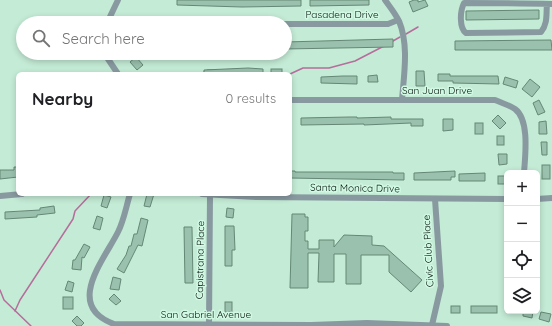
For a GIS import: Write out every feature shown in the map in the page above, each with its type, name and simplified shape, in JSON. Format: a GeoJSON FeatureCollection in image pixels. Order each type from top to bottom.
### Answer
{"type":"FeatureCollection","features":[{"type":"Feature","properties":{"kind":"street"},"geometry":{"type":"LineString","coordinates":[[110,16],[118,0]]}},
{"type":"Feature","properties":{"kind":"street"},"geometry":{"type":"LineString","coordinates":[[385,0],[398,20],[402,30],[405,64],[402,100]]}},
{"type":"Feature","properties":{"kind":"street"},"geometry":{"type":"LineString","coordinates":[[464,3],[549,4],[546,22],[544,29],[541,32],[466,33],[463,31],[462,12],[464,3]]}},
{"type":"Feature","properties":{"kind":"street","name":"Pasadena Drive"},"geometry":{"type":"LineString","coordinates":[[292,24],[388,24],[398,20]]}},
{"type":"Feature","properties":{"kind":"street"},"geometry":{"type":"LineString","coordinates":[[109,60],[117,72]]}},
{"type":"Feature","properties":{"kind":"street","name":"San Juan Drive"},"geometry":{"type":"LineString","coordinates":[[292,100],[495,100],[517,110],[523,122],[526,137],[524,170]]}},
{"type":"Feature","properties":{"kind":"street"},"geometry":{"type":"LineString","coordinates":[[0,196],[16,195]]}},
{"type":"Feature","properties":{"kind":"street","name":"San Gabriel Avenue"},"geometry":{"type":"LineString","coordinates":[[130,196],[119,231],[93,277],[90,287],[90,299],[94,310],[103,319],[114,325],[311,325],[367,323],[447,326]]}},
{"type":"Feature","properties":{"kind":"street","name":"Capistrana Place"},"geometry":{"type":"LineString","coordinates":[[209,324],[210,196]]}},
{"type":"Feature","properties":{"kind":"street","name":"Santa Monica Drive"},"geometry":{"type":"LineString","coordinates":[[233,196],[504,200]]}},
{"type":"Feature","properties":{"kind":"street"},"geometry":{"type":"LineString","coordinates":[[540,199],[552,198]]}},
{"type":"Feature","properties":{"kind":"street","name":"Civic Club Place"},"geometry":{"type":"LineString","coordinates":[[432,325],[441,286],[435,199]]}},
{"type":"Feature","properties":{"kind":"building"},"geometry":{"type":"Polygon","coordinates":[[[177,0],[301,0],[301,6],[242,7],[177,5],[177,0]]]}},
{"type":"Feature","properties":{"kind":"building"},"geometry":{"type":"Polygon","coordinates":[[[310,0],[369,0],[369,5],[310,6],[310,0]]]}},
{"type":"Feature","properties":{"kind":"building"},"geometry":{"type":"Polygon","coordinates":[[[418,0],[418,2],[425,0],[428,6],[413,12],[409,2],[418,0]]]}},
{"type":"Feature","properties":{"kind":"building"},"geometry":{"type":"Polygon","coordinates":[[[539,10],[539,19],[466,20],[466,11],[539,10]]]}},
{"type":"Feature","properties":{"kind":"building"},"geometry":{"type":"Polygon","coordinates":[[[393,39],[393,47],[292,49],[292,42],[393,39]]]}},
{"type":"Feature","properties":{"kind":"building"},"geometry":{"type":"Polygon","coordinates":[[[551,40],[552,50],[455,50],[455,41],[551,40]]]}},
{"type":"Feature","properties":{"kind":"building"},"geometry":{"type":"Polygon","coordinates":[[[132,60],[139,60],[143,65],[137,70],[130,62],[132,60]]]}},
{"type":"Feature","properties":{"kind":"building"},"geometry":{"type":"Polygon","coordinates":[[[248,68],[263,69],[263,72],[204,72],[204,70],[248,68]]]}},
{"type":"Feature","properties":{"kind":"building"},"geometry":{"type":"Polygon","coordinates":[[[271,69],[282,69],[282,72],[271,72],[271,69]]]}},
{"type":"Feature","properties":{"kind":"building"},"geometry":{"type":"Polygon","coordinates":[[[416,71],[424,71],[425,86],[416,86],[416,71]]]}},
{"type":"Feature","properties":{"kind":"building"},"geometry":{"type":"Polygon","coordinates":[[[438,74],[450,74],[450,76],[498,76],[499,84],[453,83],[453,81],[438,81],[438,74]]]}},
{"type":"Feature","properties":{"kind":"building"},"geometry":{"type":"Polygon","coordinates":[[[377,75],[378,82],[368,82],[368,76],[377,75]]]}},
{"type":"Feature","properties":{"kind":"building"},"geometry":{"type":"Polygon","coordinates":[[[357,76],[357,84],[321,83],[321,77],[357,76]]]}},
{"type":"Feature","properties":{"kind":"building"},"geometry":{"type":"Polygon","coordinates":[[[505,77],[518,81],[516,88],[503,84],[505,77]]]}},
{"type":"Feature","properties":{"kind":"building"},"geometry":{"type":"Polygon","coordinates":[[[530,79],[540,87],[532,97],[522,89],[530,79]]]}},
{"type":"Feature","properties":{"kind":"building"},"geometry":{"type":"Polygon","coordinates":[[[539,100],[545,112],[538,115],[533,103],[539,100]]]}},
{"type":"Feature","properties":{"kind":"building"},"geometry":{"type":"Polygon","coordinates":[[[498,115],[506,123],[500,129],[492,121],[498,115]]]}},
{"type":"Feature","properties":{"kind":"building"},"geometry":{"type":"Polygon","coordinates":[[[357,117],[423,119],[423,126],[411,126],[411,123],[301,125],[301,118],[357,117]]]}},
{"type":"Feature","properties":{"kind":"building"},"geometry":{"type":"Polygon","coordinates":[[[443,119],[453,119],[453,130],[443,131],[443,119]]]}},
{"type":"Feature","properties":{"kind":"building"},"geometry":{"type":"Polygon","coordinates":[[[546,121],[547,134],[539,134],[539,122],[546,121]]]}},
{"type":"Feature","properties":{"kind":"building"},"geometry":{"type":"Polygon","coordinates":[[[475,123],[483,123],[483,134],[475,134],[475,123]]]}},
{"type":"Feature","properties":{"kind":"building"},"geometry":{"type":"Polygon","coordinates":[[[497,136],[504,136],[504,145],[497,145],[497,136]]]}},
{"type":"Feature","properties":{"kind":"building"},"geometry":{"type":"Polygon","coordinates":[[[541,142],[547,142],[547,155],[542,155],[541,142]]]}},
{"type":"Feature","properties":{"kind":"building"},"geometry":{"type":"Polygon","coordinates":[[[498,154],[507,154],[507,164],[499,165],[498,154]]]}},
{"type":"Feature","properties":{"kind":"building"},"geometry":{"type":"Polygon","coordinates":[[[542,165],[550,165],[550,179],[542,179],[542,165]]]}},
{"type":"Feature","properties":{"kind":"building"},"geometry":{"type":"Polygon","coordinates":[[[14,167],[16,167],[16,177],[0,179],[0,170],[14,170],[14,167]]]}},
{"type":"Feature","properties":{"kind":"building"},"geometry":{"type":"Polygon","coordinates":[[[292,171],[393,172],[404,173],[404,180],[292,178],[292,171]]]}},
{"type":"Feature","properties":{"kind":"building"},"geometry":{"type":"Polygon","coordinates":[[[455,171],[455,177],[451,177],[451,180],[414,180],[414,173],[455,171]]]}},
{"type":"Feature","properties":{"kind":"building"},"geometry":{"type":"Polygon","coordinates":[[[485,173],[485,181],[459,181],[459,174],[485,173]]]}},
{"type":"Feature","properties":{"kind":"building"},"geometry":{"type":"Polygon","coordinates":[[[498,176],[504,176],[504,184],[498,184],[498,176]]]}},
{"type":"Feature","properties":{"kind":"building"},"geometry":{"type":"Polygon","coordinates":[[[104,196],[111,197],[107,208],[101,206],[104,196]]]}},
{"type":"Feature","properties":{"kind":"building"},"geometry":{"type":"Polygon","coordinates":[[[146,196],[153,196],[150,207],[144,206],[146,196]]]}},
{"type":"Feature","properties":{"kind":"building"},"geometry":{"type":"Polygon","coordinates":[[[54,206],[55,213],[37,215],[37,217],[5,219],[5,212],[40,210],[40,208],[54,206]]]}},
{"type":"Feature","properties":{"kind":"building"},"geometry":{"type":"Polygon","coordinates":[[[227,208],[234,209],[233,218],[226,217],[227,208]]]}},
{"type":"Feature","properties":{"kind":"building"},"geometry":{"type":"Polygon","coordinates":[[[292,214],[305,214],[305,217],[308,217],[308,231],[305,231],[305,241],[308,241],[308,249],[319,249],[319,240],[334,240],[334,247],[344,235],[372,236],[372,245],[384,246],[422,280],[411,292],[389,272],[389,255],[361,255],[361,284],[346,284],[346,254],[334,254],[334,282],[318,282],[319,253],[308,253],[308,288],[290,288],[292,214]]]}},
{"type":"Feature","properties":{"kind":"building"},"geometry":{"type":"Polygon","coordinates":[[[97,216],[103,218],[100,230],[93,228],[97,216]]]}},
{"type":"Feature","properties":{"kind":"building"},"geometry":{"type":"Polygon","coordinates":[[[141,218],[148,220],[142,246],[138,245],[124,273],[117,269],[126,255],[129,246],[131,246],[134,234],[137,234],[141,218]]]}},
{"type":"Feature","properties":{"kind":"building"},"geometry":{"type":"Polygon","coordinates":[[[225,226],[234,226],[235,250],[232,250],[232,266],[225,266],[225,226]]]}},
{"type":"Feature","properties":{"kind":"building"},"geometry":{"type":"Polygon","coordinates":[[[184,227],[192,227],[193,283],[185,283],[184,227]]]}},
{"type":"Feature","properties":{"kind":"building"},"geometry":{"type":"Polygon","coordinates":[[[84,244],[90,247],[84,258],[82,257],[81,270],[72,269],[73,260],[75,260],[84,244]]]}},
{"type":"Feature","properties":{"kind":"building"},"geometry":{"type":"Polygon","coordinates":[[[113,277],[121,279],[119,290],[110,289],[113,277]]]}},
{"type":"Feature","properties":{"kind":"building"},"geometry":{"type":"Polygon","coordinates":[[[68,281],[74,283],[72,292],[65,290],[68,281]]]}},
{"type":"Feature","properties":{"kind":"building"},"geometry":{"type":"Polygon","coordinates":[[[114,294],[121,301],[116,305],[109,299],[114,294]]]}},
{"type":"Feature","properties":{"kind":"building"},"geometry":{"type":"Polygon","coordinates":[[[63,297],[73,297],[73,309],[63,309],[63,297]]]}},
{"type":"Feature","properties":{"kind":"building"},"geometry":{"type":"Polygon","coordinates":[[[225,302],[232,302],[232,312],[225,312],[225,302]]]}},
{"type":"Feature","properties":{"kind":"building"},"geometry":{"type":"Polygon","coordinates":[[[451,306],[460,306],[460,313],[451,313],[451,306]]]}},
{"type":"Feature","properties":{"kind":"building"},"geometry":{"type":"Polygon","coordinates":[[[471,306],[497,306],[497,313],[471,313],[471,306]]]}},
{"type":"Feature","properties":{"kind":"building"},"geometry":{"type":"Polygon","coordinates":[[[541,312],[551,314],[549,322],[539,319],[541,312]]]}},
{"type":"Feature","properties":{"kind":"building"},"geometry":{"type":"Polygon","coordinates":[[[523,314],[533,314],[532,318],[523,316],[523,314]]]}},
{"type":"Feature","properties":{"kind":"building"},"geometry":{"type":"Polygon","coordinates":[[[77,316],[84,323],[81,326],[77,326],[72,321],[77,316]]]}},
{"type":"Feature","properties":{"kind":"waterway"},"geometry":{"type":"LineString","coordinates":[[406,34],[418,27]]}},
{"type":"Feature","properties":{"kind":"waterway"},"geometry":{"type":"LineString","coordinates":[[393,41],[400,37]]}},
{"type":"Feature","properties":{"kind":"waterway"},"geometry":{"type":"LineString","coordinates":[[292,73],[303,68],[329,68],[355,61],[384,46]]}},
{"type":"Feature","properties":{"kind":"waterway"},"geometry":{"type":"LineString","coordinates":[[204,72],[213,70]]}},
{"type":"Feature","properties":{"kind":"waterway"},"geometry":{"type":"LineString","coordinates":[[15,311],[20,300],[73,219],[75,211],[89,196]]}},
{"type":"Feature","properties":{"kind":"waterway"},"geometry":{"type":"LineString","coordinates":[[0,290],[4,300],[31,326]]}}]}
